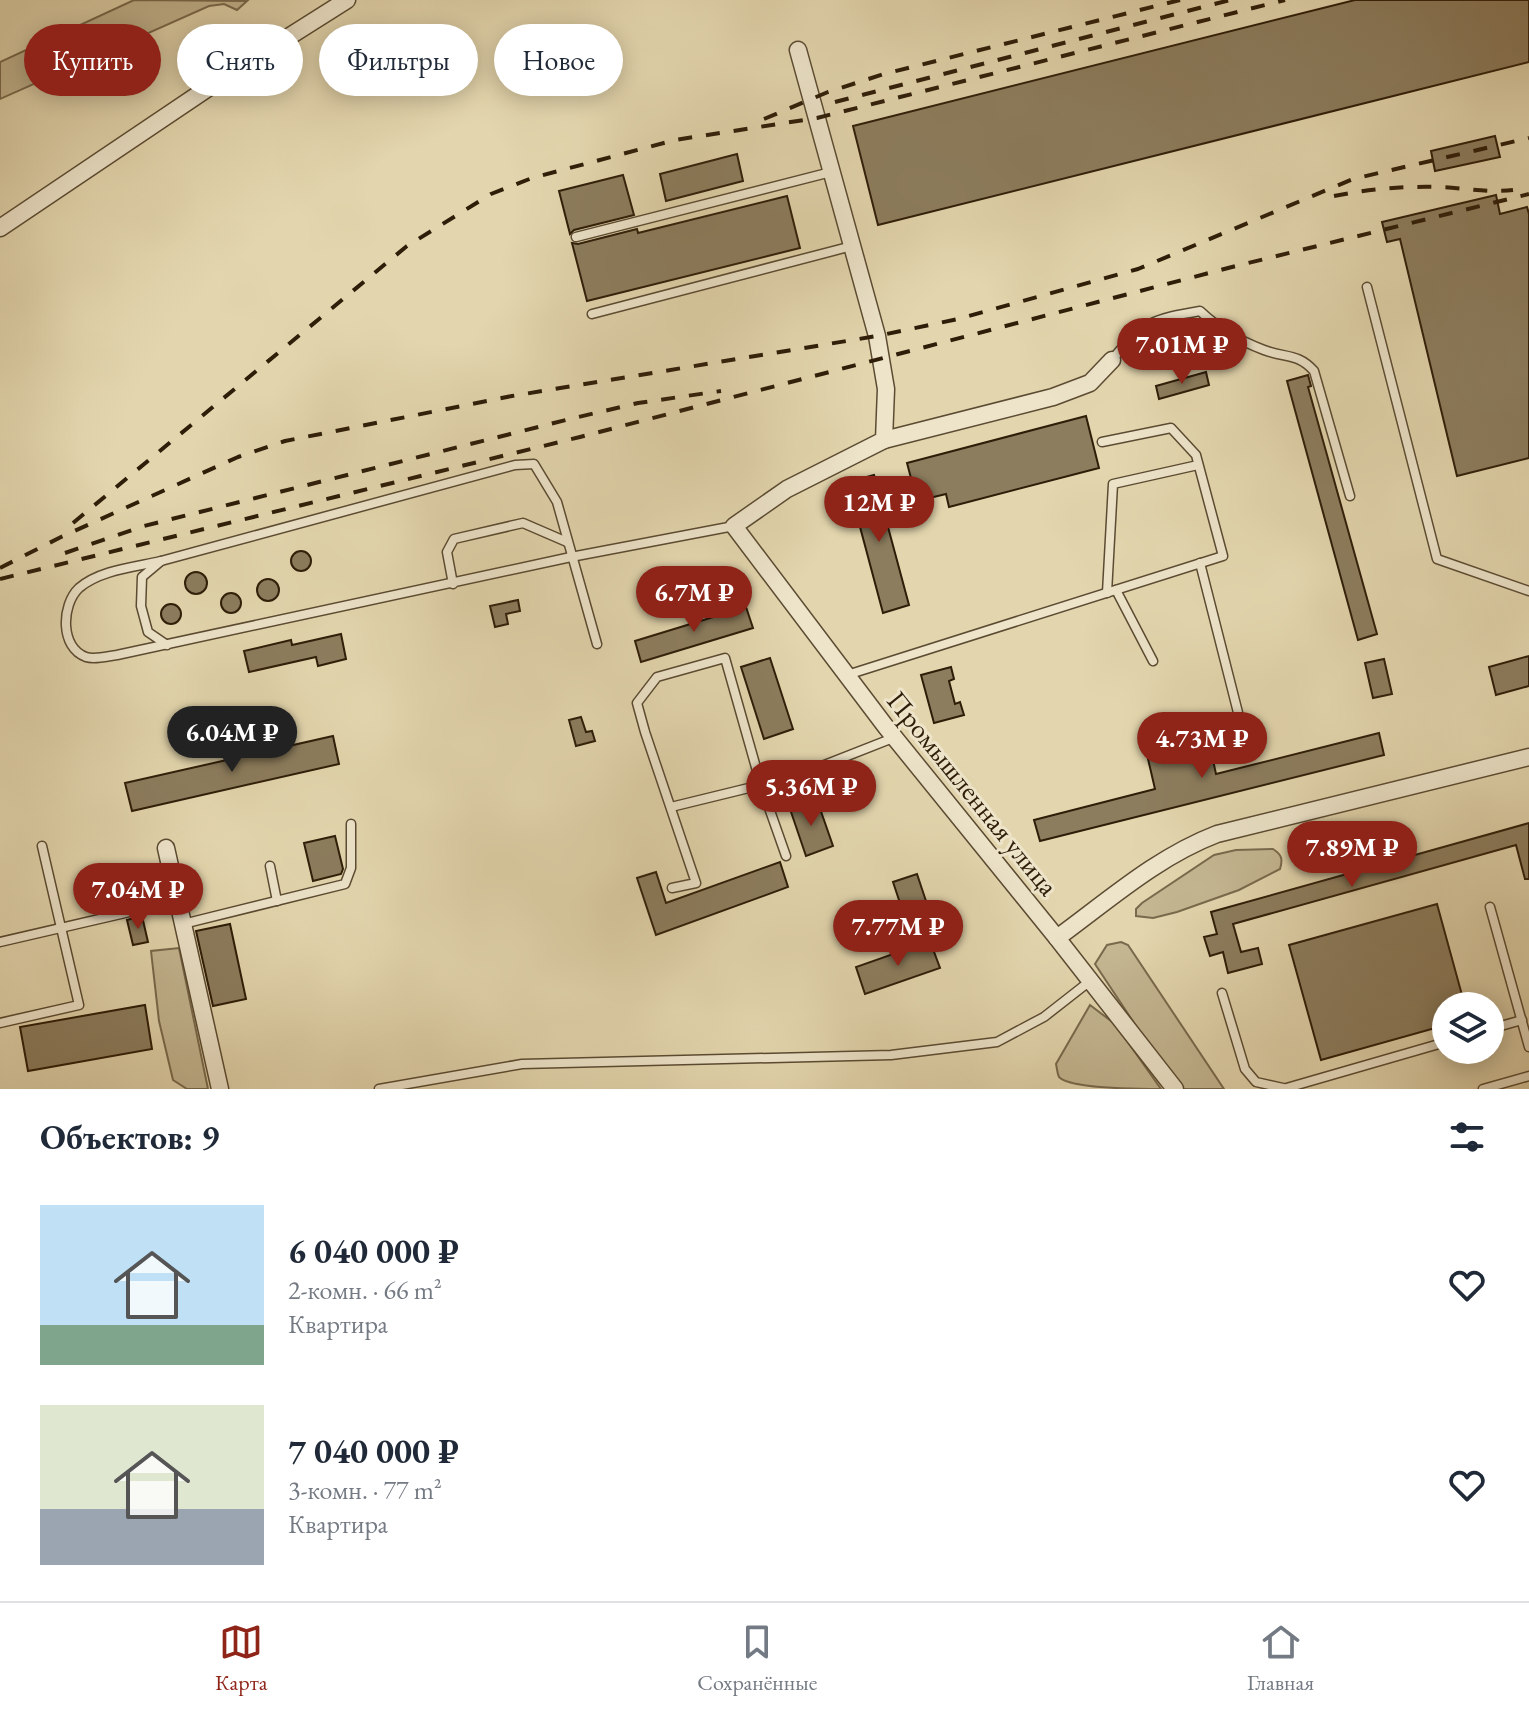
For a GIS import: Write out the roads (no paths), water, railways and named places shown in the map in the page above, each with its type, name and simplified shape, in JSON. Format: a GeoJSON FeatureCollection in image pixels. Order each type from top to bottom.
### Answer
{"type":"FeatureCollection","features":[{"type":"Feature","properties":{"kind":"street"},"geometry":{"type":"LineString","coordinates":[[0,228],[214,84],[347,0]]}},
{"type":"Feature","properties":{"kind":"street"},"geometry":{"type":"LineString","coordinates":[[798,50],[877,336],[886,389],[884,440]]}},
{"type":"Feature","properties":{"kind":"street"},"geometry":{"type":"LineString","coordinates":[[734,526],[787,489],[884,440],[1053,397],[1090,383],[1112,360]]}},
{"type":"Feature","properties":{"kind":"street","name":"Промышленная улица"},"geometry":{"type":"LineString","coordinates":[[734,526],[894,737],[1175,1089]]}},
{"type":"Feature","properties":{"kind":"street"},"geometry":{"type":"LineString","coordinates":[[1057,938],[1162,859],[1188,845],[1217,834],[1529,757]]}},
{"type":"Feature","properties":{"kind":"street"},"geometry":{"type":"LineString","coordinates":[[166,848],[220,1089]]}},
{"type":"Feature","properties":{"kind":"lane"},"geometry":{"type":"LineString","coordinates":[[576,237],[832,172]]}},
{"type":"Feature","properties":{"kind":"lane"},"geometry":{"type":"LineString","coordinates":[[592,314],[852,246]]}},
{"type":"Feature","properties":{"kind":"lane"},"geometry":{"type":"LineString","coordinates":[[1367,287],[1437,559],[1529,591]]}},
{"type":"Feature","properties":{"kind":"lane"},"geometry":{"type":"LineString","coordinates":[[1112,360],[1134,332],[1165,317],[1200,311],[1236,339],[1269,352],[1304,359],[1314,371],[1350,496]]}},
{"type":"Feature","properties":{"kind":"lane"},"geometry":{"type":"LineString","coordinates":[[847,675],[1223,556],[1196,455],[1171,428],[1102,442]]}},
{"type":"Feature","properties":{"kind":"lane"},"geometry":{"type":"LineString","coordinates":[[597,644],[571,557],[557,502],[534,464],[515,465],[91,580],[77,590],[70,601],[65,627],[75,651],[89,658],[167,645],[571,557],[734,526]]}},
{"type":"Feature","properties":{"kind":"lane"},"geometry":{"type":"LineString","coordinates":[[1153,661],[1112,591],[1113,484],[1198,465]]}},
{"type":"Feature","properties":{"kind":"lane"},"geometry":{"type":"LineString","coordinates":[[453,584],[447,552],[454,539],[523,523],[567,542]]}},
{"type":"Feature","properties":{"kind":"lane"},"geometry":{"type":"LineString","coordinates":[[161,561],[142,577],[141,606],[148,632],[167,645]]}},
{"type":"Feature","properties":{"kind":"lane"},"geometry":{"type":"LineString","coordinates":[[1200,563],[1247,748]]}},
{"type":"Feature","properties":{"kind":"lane"},"geometry":{"type":"LineString","coordinates":[[672,888],[696,883],[637,703],[657,677],[725,658],[761,785],[786,856]]}},
{"type":"Feature","properties":{"kind":"lane"},"geometry":{"type":"LineString","coordinates":[[671,807],[804,773],[894,737]]}},
{"type":"Feature","properties":{"kind":"lane"},"geometry":{"type":"LineString","coordinates":[[183,924],[345,884],[351,868],[351,824]]}},
{"type":"Feature","properties":{"kind":"lane"},"geometry":{"type":"LineString","coordinates":[[0,1023],[79,1005],[42,846]]}},
{"type":"Feature","properties":{"kind":"lane"},"geometry":{"type":"LineString","coordinates":[[270,866],[277,901]]}},
{"type":"Feature","properties":{"kind":"lane"},"geometry":{"type":"LineString","coordinates":[[0,942],[177,901]]}},
{"type":"Feature","properties":{"kind":"lane"},"geometry":{"type":"LineString","coordinates":[[1490,907],[1529,1047]]}},
{"type":"Feature","properties":{"kind":"lane"},"geometry":{"type":"LineString","coordinates":[[379,1089],[522,1064],[891,1055],[997,1042],[1044,1017],[1091,981]]}},
{"type":"Feature","properties":{"kind":"lane"},"geometry":{"type":"LineString","coordinates":[[1222,993],[1245,1069],[1256,1082],[1283,1088],[1432,1046]]}},
{"type":"Feature","properties":{"kind":"lane"},"geometry":{"type":"LineString","coordinates":[[1504,1025],[1522,1020]]}},
{"type":"Feature","properties":{"kind":"lane"},"geometry":{"type":"LineString","coordinates":[[1483,1089],[1529,1076]]}},
{"type":"Feature","properties":{"kind":"railway"},"geometry":{"type":"LineString","coordinates":[[764,119],[828,92],[884,74],[1180,0]]}},
{"type":"Feature","properties":{"kind":"railway"},"geometry":{"type":"LineString","coordinates":[[835,102],[1230,0]]}},
{"type":"Feature","properties":{"kind":"railway"},"geometry":{"type":"LineString","coordinates":[[73,523],[407,246],[491,194],[532,178],[675,140],[817,118],[1285,0]]}},
{"type":"Feature","properties":{"kind":"railway"},"geometry":{"type":"LineString","coordinates":[[0,568],[238,457],[285,441],[512,396],[877,336],[958,319],[1138,269],[1353,179],[1529,138]]}},
{"type":"Feature","properties":{"kind":"railway"},"geometry":{"type":"LineString","coordinates":[[1334,196],[1412,187],[1513,190]]}},
{"type":"Feature","properties":{"kind":"railway"},"geometry":{"type":"LineString","coordinates":[[0,579],[580,437],[1232,267],[1529,194]]}},
{"type":"Feature","properties":{"kind":"railway"},"geometry":{"type":"LineString","coordinates":[[65,553],[144,526],[570,419],[638,403],[721,391]]}}]}
